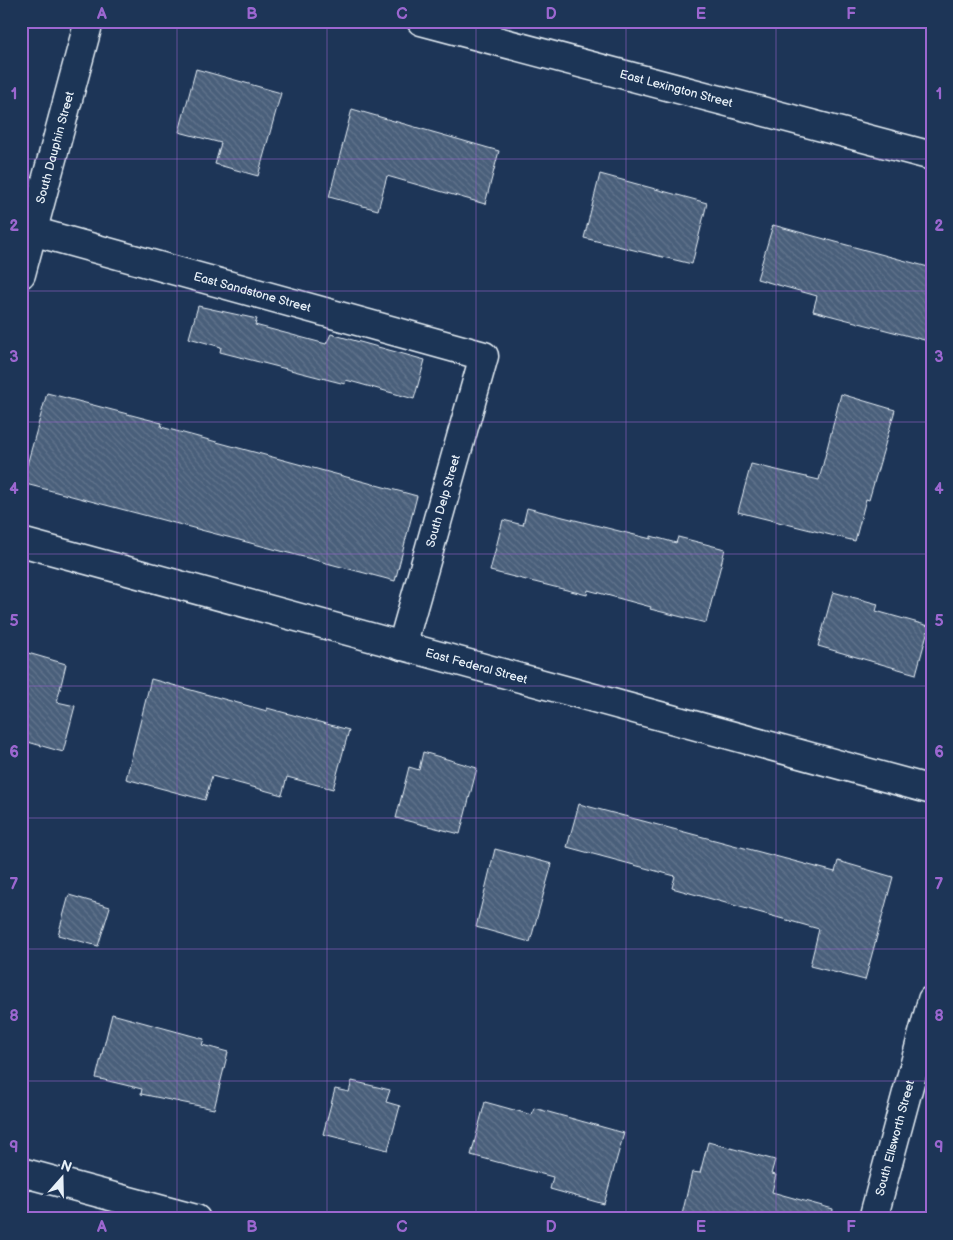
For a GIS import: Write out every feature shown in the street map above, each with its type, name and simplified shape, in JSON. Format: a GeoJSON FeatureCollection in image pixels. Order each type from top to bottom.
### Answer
{"type":"FeatureCollection","features":[{"type":"Feature","properties":{"kind":"street","name":"South Dauphin Street"},"geometry":{"type":"LineString","coordinates":[[21,274],[27,230],[89,21]]}},
{"type":"Feature","properties":{"kind":"street","name":"East Lexington Street"},"geometry":{"type":"LineString","coordinates":[[421,21],[932,156]]}},
{"type":"Feature","properties":{"kind":"street","name":"East Sandstone Street"},"geometry":{"type":"LineString","coordinates":[[27,230],[484,356]]}},
{"type":"Feature","properties":{"kind":"street","name":"South Delp Street"},"geometry":{"type":"LineString","coordinates":[[402,646],[484,356]]}},
{"type":"Feature","properties":{"kind":"street","name":"East Federal Street"},"geometry":{"type":"LineString","coordinates":[[21,542],[932,790]]}},
{"type":"Feature","properties":{"kind":"street","name":"South Ellsworth Street"},"geometry":{"type":"LineString","coordinates":[[873,1219],[932,1000]]}},
{"type":"Feature","properties":{"kind":"street"},"geometry":{"type":"LineString","coordinates":[[21,1172],[196,1219]]}},
{"type":"Feature","properties":{"kind":"building"},"geometry":{"type":"Polygon","coordinates":[[[196,69],[281,93],[258,176],[215,164],[221,143],[179,132],[196,69]]]}},
{"type":"Feature","properties":{"kind":"building"},"geometry":{"type":"Polygon","coordinates":[[[352,109],[499,151],[485,204],[387,176],[378,210],[329,197],[352,109]]]}},
{"type":"Feature","properties":{"kind":"building"},"geometry":{"type":"Polygon","coordinates":[[[600,174],[707,203],[692,264],[584,238],[600,174]]]}},
{"type":"Feature","properties":{"kind":"building"},"geometry":{"type":"Polygon","coordinates":[[[773,225],[932,268],[932,342],[813,311],[817,296],[757,279],[773,225]]]}},
{"type":"Feature","properties":{"kind":"building"},"geometry":{"type":"Polygon","coordinates":[[[198,306],[257,319],[255,325],[326,344],[331,334],[425,360],[414,399],[346,380],[345,384],[220,352],[221,347],[189,338],[198,306]]]}},
{"type":"Feature","properties":{"kind":"building"},"geometry":{"type":"Polygon","coordinates":[[[47,393],[162,423],[161,427],[417,496],[395,581],[22,483],[47,393]]]}},
{"type":"Feature","properties":{"kind":"building"},"geometry":{"type":"Polygon","coordinates":[[[841,394],[895,410],[869,500],[866,499],[855,541],[738,512],[751,464],[819,480],[841,394]]]}},
{"type":"Feature","properties":{"kind":"building"},"geometry":{"type":"Polygon","coordinates":[[[527,508],[651,539],[651,536],[676,543],[678,537],[725,549],[706,623],[650,609],[651,607],[588,590],[587,595],[490,571],[503,520],[523,525],[527,508]]]}},
{"type":"Feature","properties":{"kind":"building"},"geometry":{"type":"Polygon","coordinates":[[[833,592],[878,604],[876,611],[929,626],[916,674],[818,646],[833,592]]]}},
{"type":"Feature","properties":{"kind":"building"},"geometry":{"type":"Polygon","coordinates":[[[21,651],[66,664],[57,702],[75,706],[63,752],[21,740],[21,651]]]}},
{"type":"Feature","properties":{"kind":"building"},"geometry":{"type":"Polygon","coordinates":[[[151,679],[267,711],[267,708],[349,730],[333,789],[287,777],[282,795],[212,776],[205,800],[126,779],[151,679]]]}},
{"type":"Feature","properties":{"kind":"building"},"geometry":{"type":"Polygon","coordinates":[[[423,752],[477,768],[460,834],[396,818],[409,767],[419,770],[423,752]]]}},
{"type":"Feature","properties":{"kind":"building"},"geometry":{"type":"Polygon","coordinates":[[[579,804],[835,872],[838,861],[893,877],[865,980],[810,966],[819,929],[672,888],[675,876],[567,847],[579,804]]]}},
{"type":"Feature","properties":{"kind":"building"},"geometry":{"type":"Polygon","coordinates":[[[495,849],[552,864],[530,942],[476,927],[495,849]]]}},
{"type":"Feature","properties":{"kind":"building"},"geometry":{"type":"Polygon","coordinates":[[[69,895],[110,907],[98,946],[58,935],[69,895]]]}},
{"type":"Feature","properties":{"kind":"building"},"geometry":{"type":"Polygon","coordinates":[[[112,1014],[204,1039],[202,1045],[228,1052],[214,1109],[141,1094],[142,1089],[96,1078],[112,1014]]]}},
{"type":"Feature","properties":{"kind":"building"},"geometry":{"type":"Polygon","coordinates":[[[352,1081],[390,1090],[386,1102],[400,1106],[388,1150],[323,1134],[335,1089],[349,1092],[352,1081]]]}},
{"type":"Feature","properties":{"kind":"building"},"geometry":{"type":"Polygon","coordinates":[[[485,1102],[532,1115],[534,1108],[624,1133],[604,1204],[550,1189],[553,1177],[471,1155],[485,1102]]]}},
{"type":"Feature","properties":{"kind":"building"},"geometry":{"type":"Polygon","coordinates":[[[708,1142],[775,1160],[771,1174],[776,1175],[772,1192],[833,1209],[832,1219],[681,1219],[692,1172],[700,1173],[708,1142]]]}}]}
